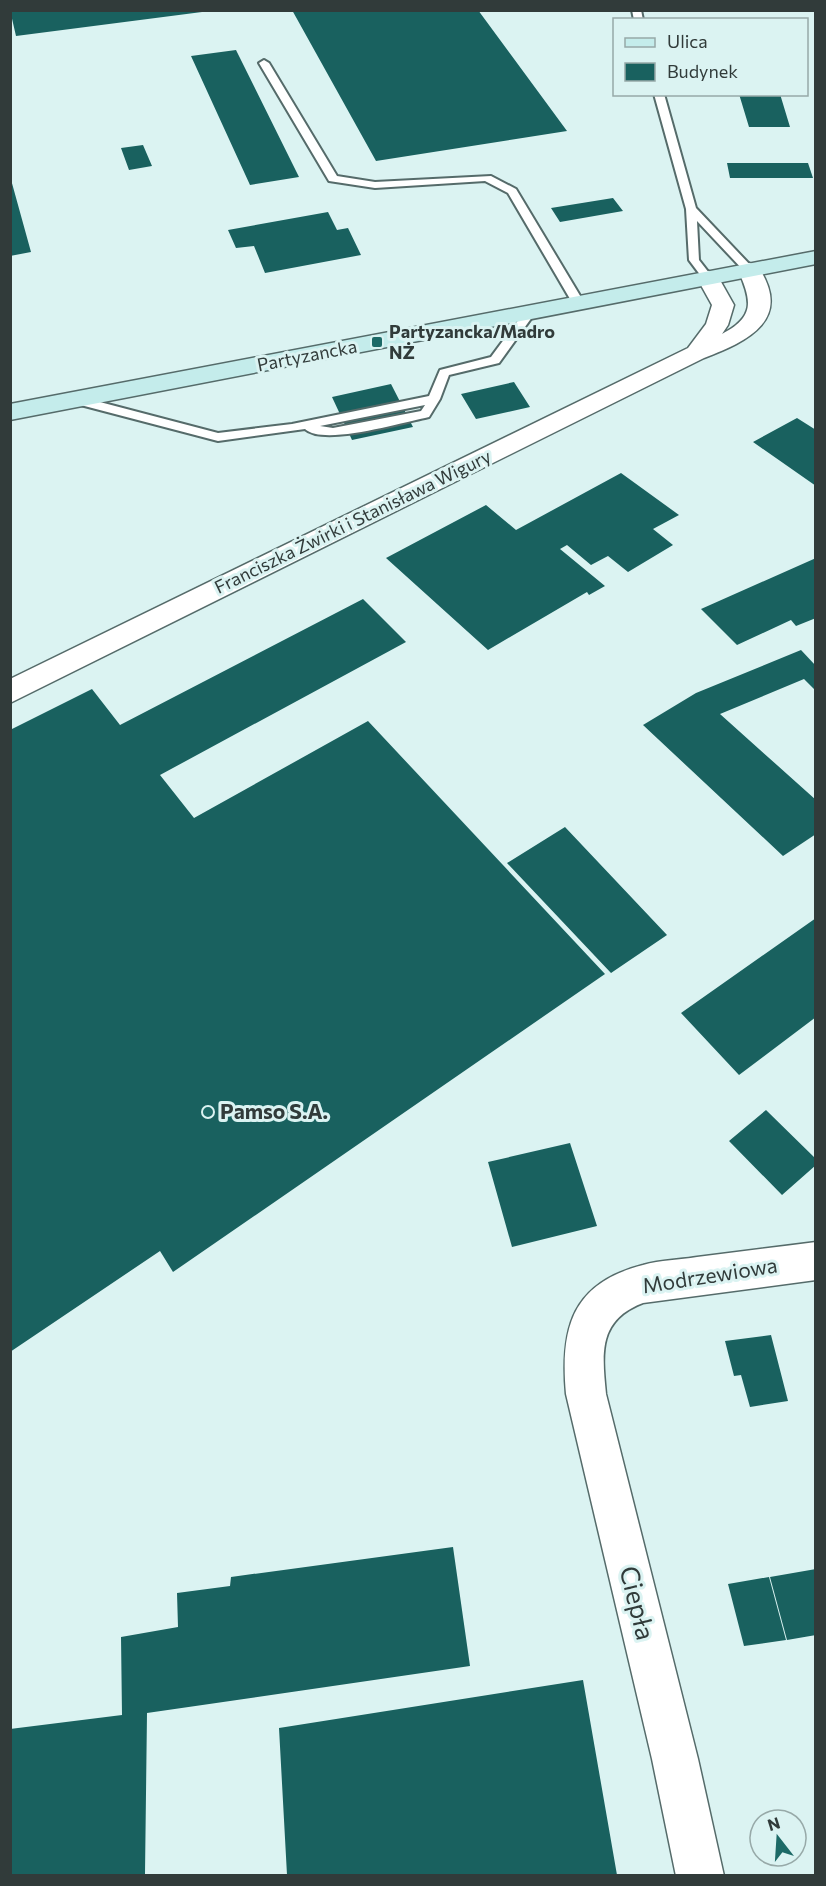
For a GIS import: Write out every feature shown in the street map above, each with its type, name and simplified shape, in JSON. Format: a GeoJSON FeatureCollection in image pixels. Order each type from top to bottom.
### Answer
{"type":"FeatureCollection","features":[{"type":"Feature","properties":{"kind":"main road","name":"Partyzancka"},"geometry":{"type":"LineString","coordinates":[[10,412],[816,257]]}},
{"type":"Feature","properties":{"kind":"street","name":"Franciszka Żwirki i Stanisława Wigury"},"geometry":{"type":"LineString","coordinates":[[10,692],[696,353],[747,330],[759,314],[760,293],[749,270]]}},
{"type":"Feature","properties":{"kind":"street","name":"Franciszka Żwirki i Stanisława Wigury"},"geometry":{"type":"LineString","coordinates":[[696,353],[717,325],[723,305],[708,278]]}},
{"type":"Feature","properties":{"kind":"street","name":"Modrzewiowa"},"geometry":{"type":"LineString","coordinates":[[587,1330],[598,1311],[615,1294],[643,1284],[816,1261]]}},
{"type":"Feature","properties":{"kind":"street","name":"Ciepła"},"geometry":{"type":"LineString","coordinates":[[587,1330],[583,1360],[586,1394],[672,1748],[700,1875]]}},
{"type":"Feature","properties":{"kind":"lane"},"geometry":{"type":"LineString","coordinates":[[264,63],[333,179],[375,185],[487,178],[503,186],[512,191],[579,304]]}},
{"type":"Feature","properties":{"kind":"lane"},"geometry":{"type":"LineString","coordinates":[[660,96],[691,209],[694,260],[708,278]]}},
{"type":"Feature","properties":{"kind":"lane"},"geometry":{"type":"LineString","coordinates":[[691,209],[749,270]]}},
{"type":"Feature","properties":{"kind":"lane"},"geometry":{"type":"LineString","coordinates":[[77,400],[218,437],[292,428],[333,432],[425,414],[444,373],[495,360],[529,313]]}},
{"type":"Feature","properties":{"kind":"lane"},"geometry":{"type":"LineString","coordinates":[[292,428],[325,411],[436,393]]}},
{"type":"Feature","properties":{"kind":"building"},"geometry":{"type":"Polygon","coordinates":[[[10,10],[202,10],[202,12],[16,36],[10,10]]]}},
{"type":"Feature","properties":{"kind":"building"},"geometry":{"type":"Polygon","coordinates":[[[292,10],[478,10],[567,131],[376,161],[292,10]]]}},
{"type":"Feature","properties":{"kind":"building"},"geometry":{"type":"Polygon","coordinates":[[[236,50],[299,177],[250,185],[191,56],[236,50]]]}},
{"type":"Feature","properties":{"kind":"building"},"geometry":{"type":"Polygon","coordinates":[[[740,96],[781,96],[790,127],[749,127],[740,96]]]}},
{"type":"Feature","properties":{"kind":"building"},"geometry":{"type":"Polygon","coordinates":[[[143,145],[152,166],[129,170],[121,148],[143,145]]]}},
{"type":"Feature","properties":{"kind":"building"},"geometry":{"type":"Polygon","coordinates":[[[727,163],[808,163],[813,178],[730,178],[727,163]]]}},
{"type":"Feature","properties":{"kind":"building"},"geometry":{"type":"Polygon","coordinates":[[[10,176],[31,252],[10,256],[10,176]]]}},
{"type":"Feature","properties":{"kind":"building"},"geometry":{"type":"Polygon","coordinates":[[[613,198],[623,211],[560,222],[551,208],[613,198]]]}},
{"type":"Feature","properties":{"kind":"building"},"geometry":{"type":"Polygon","coordinates":[[[328,212],[337,230],[348,228],[361,255],[265,273],[254,246],[236,248],[228,230],[328,212]]]}},
{"type":"Feature","properties":{"kind":"building"},"geometry":{"type":"Polygon","coordinates":[[[514,382],[530,407],[476,419],[461,394],[514,382]]]}},
{"type":"Feature","properties":{"kind":"building"},"geometry":{"type":"Polygon","coordinates":[[[391,384],[413,427],[352,440],[332,397],[391,384]]]}},
{"type":"Feature","properties":{"kind":"building"},"geometry":{"type":"Polygon","coordinates":[[[797,418],[816,430],[816,486],[753,442],[797,418]]]}},
{"type":"Feature","properties":{"kind":"building"},"geometry":{"type":"Polygon","coordinates":[[[621,473],[679,515],[653,529],[673,545],[628,572],[608,556],[591,565],[567,545],[560,549],[605,586],[589,595],[587,592],[488,650],[386,558],[486,505],[516,530],[621,473]]]}},
{"type":"Feature","properties":{"kind":"building"},"geometry":{"type":"Polygon","coordinates":[[[816,558],[816,618],[796,626],[791,620],[737,645],[701,609],[816,558]]]}},
{"type":"Feature","properties":{"kind":"building","name":"Pamso S.A."},"geometry":{"type":"Polygon","coordinates":[[[363,599],[406,642],[160,775],[194,818],[368,721],[605,974],[173,1272],[160,1251],[10,1352],[10,730],[92,689],[120,725],[363,599]]]}},
{"type":"Feature","properties":{"kind":"building"},"geometry":{"type":"Polygon","coordinates":[[[801,650],[816,666],[816,691],[804,679],[720,714],[816,800],[816,834],[783,856],[643,725],[696,693],[801,650]]]}},
{"type":"Feature","properties":{"kind":"building"},"geometry":{"type":"Polygon","coordinates":[[[565,827],[667,935],[611,973],[507,863],[565,827]]]}},
{"type":"Feature","properties":{"kind":"building"},"geometry":{"type":"Polygon","coordinates":[[[816,918],[816,1017],[739,1075],[681,1013],[816,918]]]}},
{"type":"Feature","properties":{"kind":"building"},"geometry":{"type":"Polygon","coordinates":[[[766,1110],[816,1159],[816,1165],[782,1195],[729,1141],[766,1110]]]}},
{"type":"Feature","properties":{"kind":"building"},"geometry":{"type":"Polygon","coordinates":[[[570,1143],[597,1226],[512,1247],[488,1162],[570,1143]]]}},
{"type":"Feature","properties":{"kind":"building"},"geometry":{"type":"Polygon","coordinates":[[[771,1335],[788,1401],[750,1407],[741,1375],[734,1376],[725,1341],[771,1335]]]}},
{"type":"Feature","properties":{"kind":"building"},"geometry":{"type":"Polygon","coordinates":[[[453,1547],[470,1666],[147,1713],[145,1874],[10,1875],[10,1729],[122,1715],[121,1637],[178,1627],[177,1593],[230,1586],[231,1577],[453,1547]]]}},
{"type":"Feature","properties":{"kind":"building"},"geometry":{"type":"Polygon","coordinates":[[[816,1569],[816,1635],[787,1640],[770,1577],[816,1569]]]}},
{"type":"Feature","properties":{"kind":"building"},"geometry":{"type":"Polygon","coordinates":[[[769,1577],[786,1640],[744,1646],[728,1584],[769,1577]]]}},
{"type":"Feature","properties":{"kind":"building"},"geometry":{"type":"Polygon","coordinates":[[[583,1680],[617,1875],[287,1875],[279,1728],[583,1680]]]}},
{"type":"Feature","properties":{"kind":"place","name":"Partyzancka/Madro NŻ"},"geometry":{"type":"Point","coordinates":[377,342]}},
{"type":"Feature","properties":{"kind":"place","name":"Pamso S.A."},"geometry":{"type":"Point","coordinates":[208,1112]}}]}
